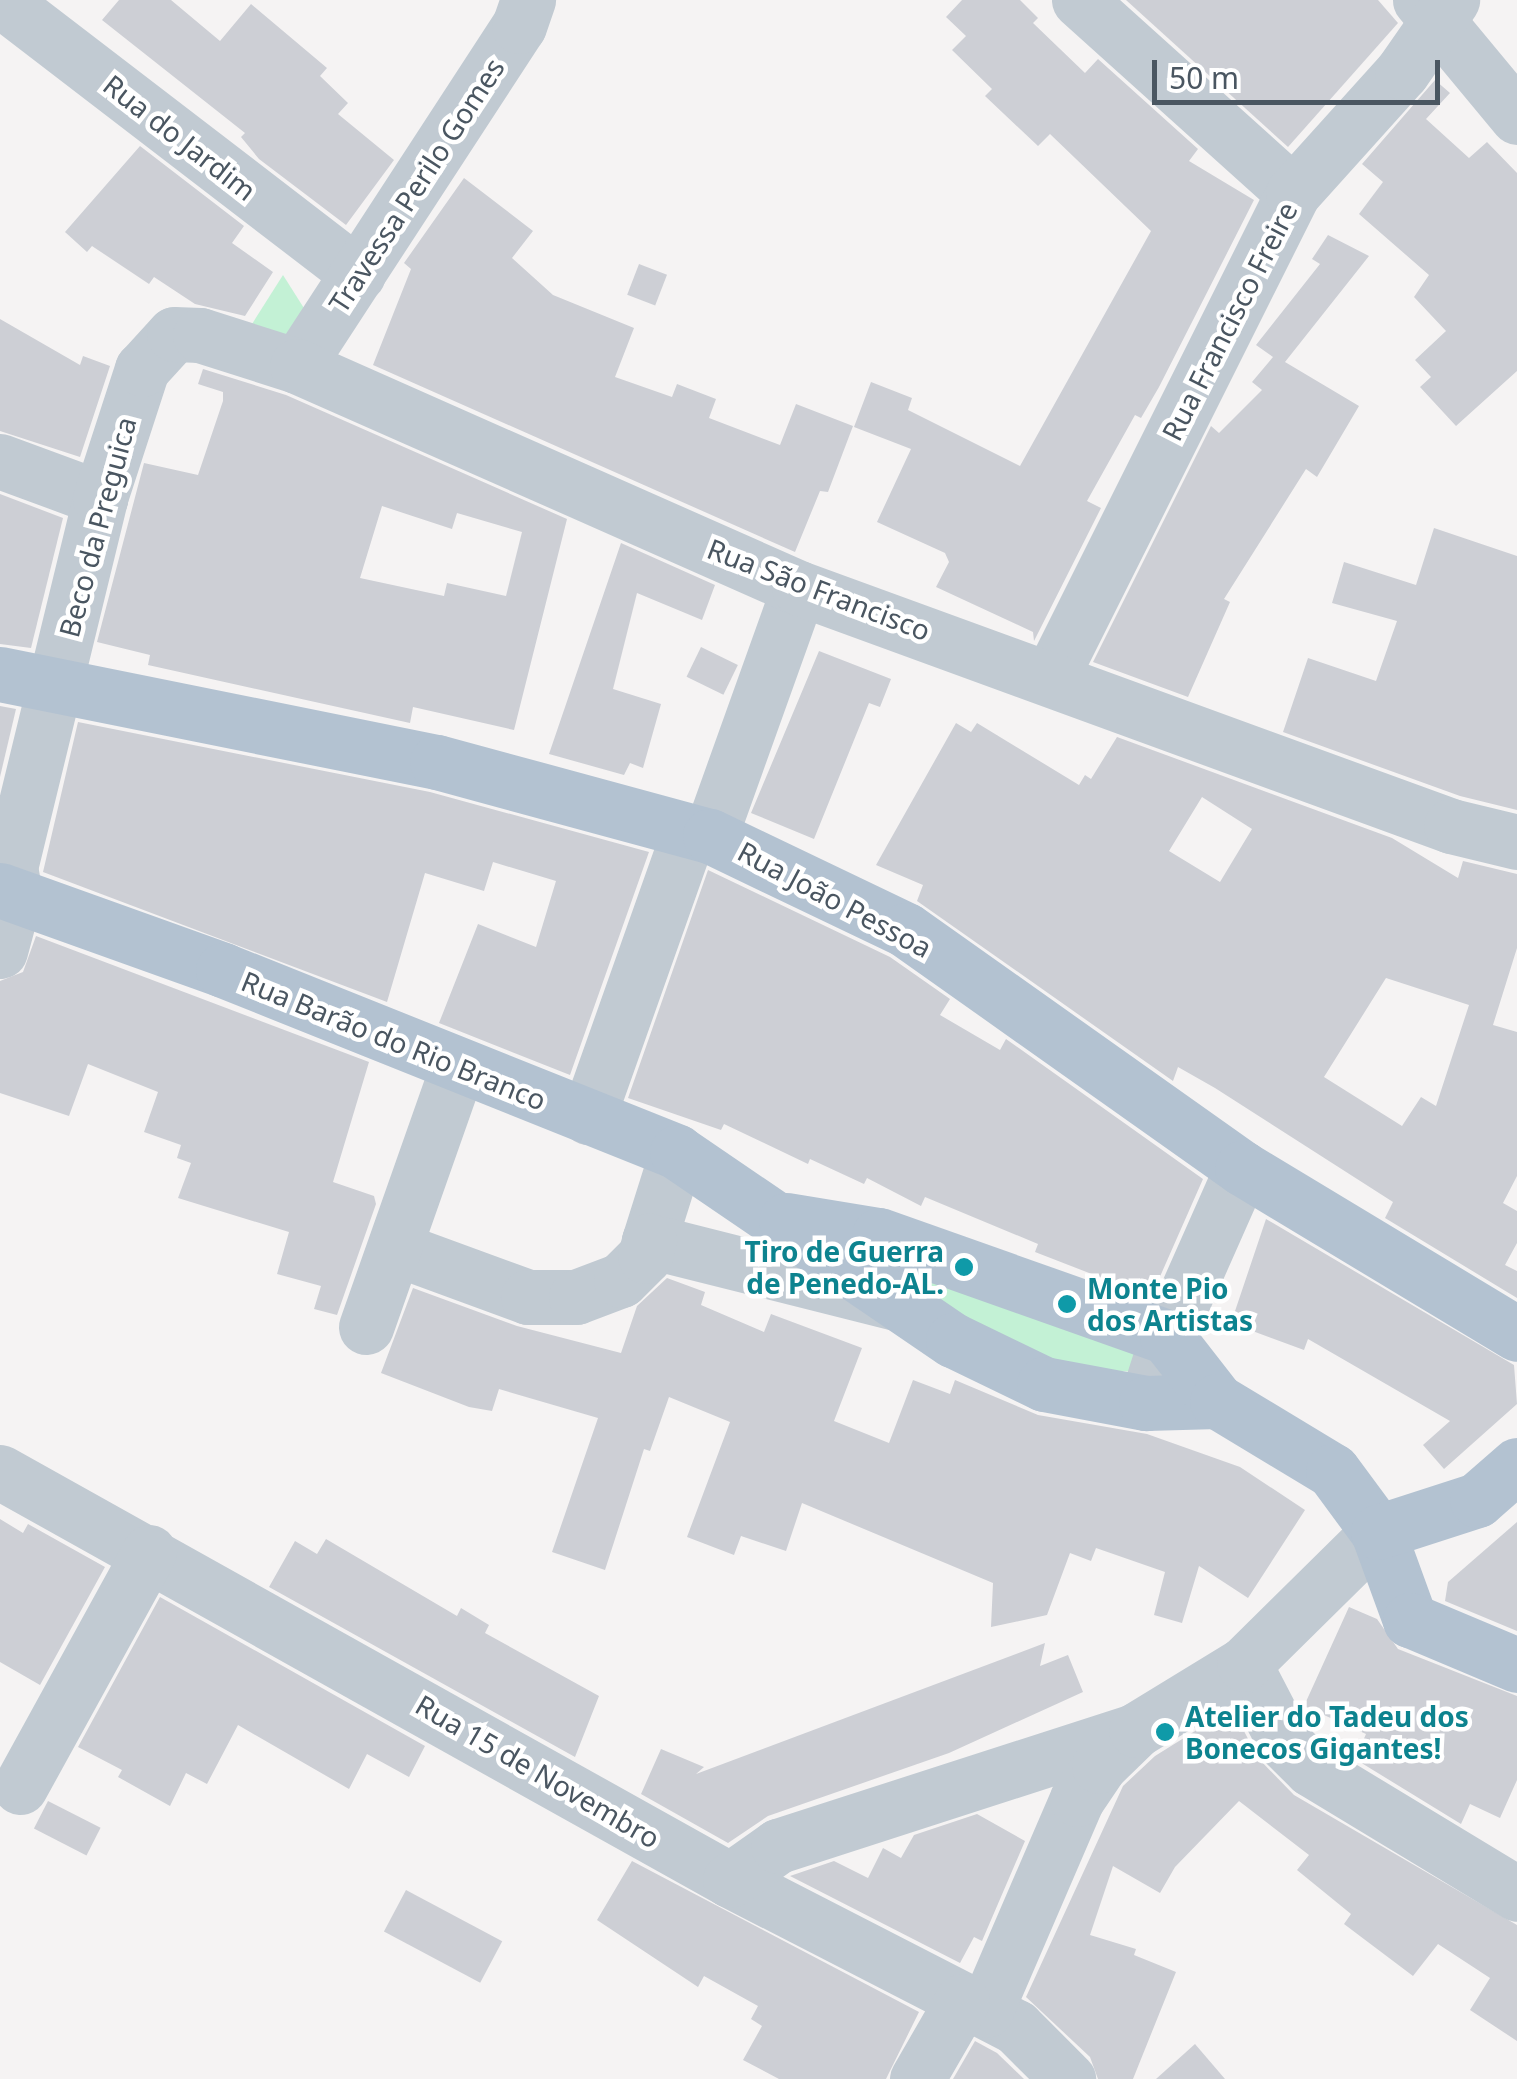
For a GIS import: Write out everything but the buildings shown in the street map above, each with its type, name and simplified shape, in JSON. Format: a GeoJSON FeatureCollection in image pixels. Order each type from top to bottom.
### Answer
{"type":"FeatureCollection","features":[{"type":"Feature","properties":{"kind":"main road","name":"Rua João Pessoa"},"geometry":{"type":"LineString","coordinates":[[0,674],[437,762],[699,835],[906,930],[1242,1168],[1517,1334]]}},
{"type":"Feature","properties":{"kind":"main road","name":"Rua Barão do Rio Branco"},"geometry":{"type":"LineString","coordinates":[[8,893],[223,970],[456,1068],[677,1152],[953,1340],[1044,1384],[1146,1402],[1217,1401]]}},
{"type":"Feature","properties":{"kind":"main road","name":"Rua Barão do Rio Branco"},"geometry":{"type":"LineString","coordinates":[[774,1218],[879,1235],[1167,1337]]}},
{"type":"Feature","properties":{"kind":"main road"},"geometry":{"type":"LineString","coordinates":[[1167,1337],[1217,1401],[1332,1471],[1378,1532],[1410,1620],[1517,1665]]}},
{"type":"Feature","properties":{"kind":"main road"},"geometry":{"type":"LineString","coordinates":[[1378,1532],[1477,1500],[1517,1465]]}},
{"type":"Feature","properties":{"kind":"street","name":"Rua do Jardim"},"geometry":{"type":"LineString","coordinates":[[2,0],[358,274]]}},
{"type":"Feature","properties":{"kind":"street"},"geometry":{"type":"LineString","coordinates":[[1079,0],[1293,193]]}},
{"type":"Feature","properties":{"kind":"street"},"geometry":{"type":"LineString","coordinates":[[1435,6],[1517,117]]}},
{"type":"Feature","properties":{"kind":"street","name":"Rua Francisco Freire"},"geometry":{"type":"LineString","coordinates":[[1052,675],[1293,193],[1402,72],[1435,6]]}},
{"type":"Feature","properties":{"kind":"street","name":"Travessa Perilo Gomes"},"geometry":{"type":"LineString","coordinates":[[297,366],[530,9]]}},
{"type":"Feature","properties":{"kind":"street","name":"Rua São Francisco"},"geometry":{"type":"LineString","coordinates":[[142,368],[174,334],[200,335],[297,366],[799,588],[1052,675],[1451,826],[1517,842]]}},
{"type":"Feature","properties":{"kind":"street","name":"Beco da Preguica"},"geometry":{"type":"LineString","coordinates":[[0,951],[10,868],[54,686],[100,498],[142,368]]}},
{"type":"Feature","properties":{"kind":"street"},"geometry":{"type":"LineString","coordinates":[[0,462],[100,498]]}},
{"type":"Feature","properties":{"kind":"street"},"geometry":{"type":"LineString","coordinates":[[588,1117],[799,588]]}},
{"type":"Feature","properties":{"kind":"street"},"geometry":{"type":"LineString","coordinates":[[366,1326],[397,1249],[456,1068]]}},
{"type":"Feature","properties":{"kind":"street"},"geometry":{"type":"LineString","coordinates":[[397,1249],[528,1297],[576,1298],[620,1280],[645,1256],[677,1152]]}},
{"type":"Feature","properties":{"kind":"street"},"geometry":{"type":"LineString","coordinates":[[1146,1402],[1167,1337],[1242,1168]]}},
{"type":"Feature","properties":{"kind":"street"},"geometry":{"type":"LineString","coordinates":[[650,1241],[899,1304]]}},
{"type":"Feature","properties":{"kind":"street","name":"Rua 15 de Novembro"},"geometry":{"type":"LineString","coordinates":[[0,1472],[730,1880],[1016,2027],[1068,2079]]}},
{"type":"Feature","properties":{"kind":"street"},"geometry":{"type":"LineString","coordinates":[[730,1880],[778,1846],[1136,1730],[1244,1664],[1378,1532]]}},
{"type":"Feature","properties":{"kind":"street"},"geometry":{"type":"LineString","coordinates":[[20,1787],[149,1552]]}},
{"type":"Feature","properties":{"kind":"street"},"geometry":{"type":"LineString","coordinates":[[1244,1664],[1285,1743],[1311,1769],[1517,1894]]}},
{"type":"Feature","properties":{"kind":"street"},"geometry":{"type":"LineString","coordinates":[[917,2079],[974,2006],[1077,1799],[1136,1730]]}},
{"type":"Feature","properties":{"kind":"green space"},"geometry":{"type":"Polygon","coordinates":[[[283,275],[314,324],[278,352],[245,335],[283,275]]]}},
{"type":"Feature","properties":{"kind":"green space"},"geometry":{"type":"Polygon","coordinates":[[[844,1240],[1160,1359],[1161,1373],[1035,1367],[844,1240]]]}},
{"type":"Feature","properties":{"kind":"place","name":"Tiro de Guerra de Penedo-AL."},"geometry":{"type":"Point","coordinates":[964,1267]}},
{"type":"Feature","properties":{"kind":"place","name":"Monte Pio dos Artistas"},"geometry":{"type":"Point","coordinates":[1067,1304]}},
{"type":"Feature","properties":{"kind":"place","name":"Atelier do Tadeu dos Bonecos Gigantes!"},"geometry":{"type":"Point","coordinates":[1165,1732]}}]}
